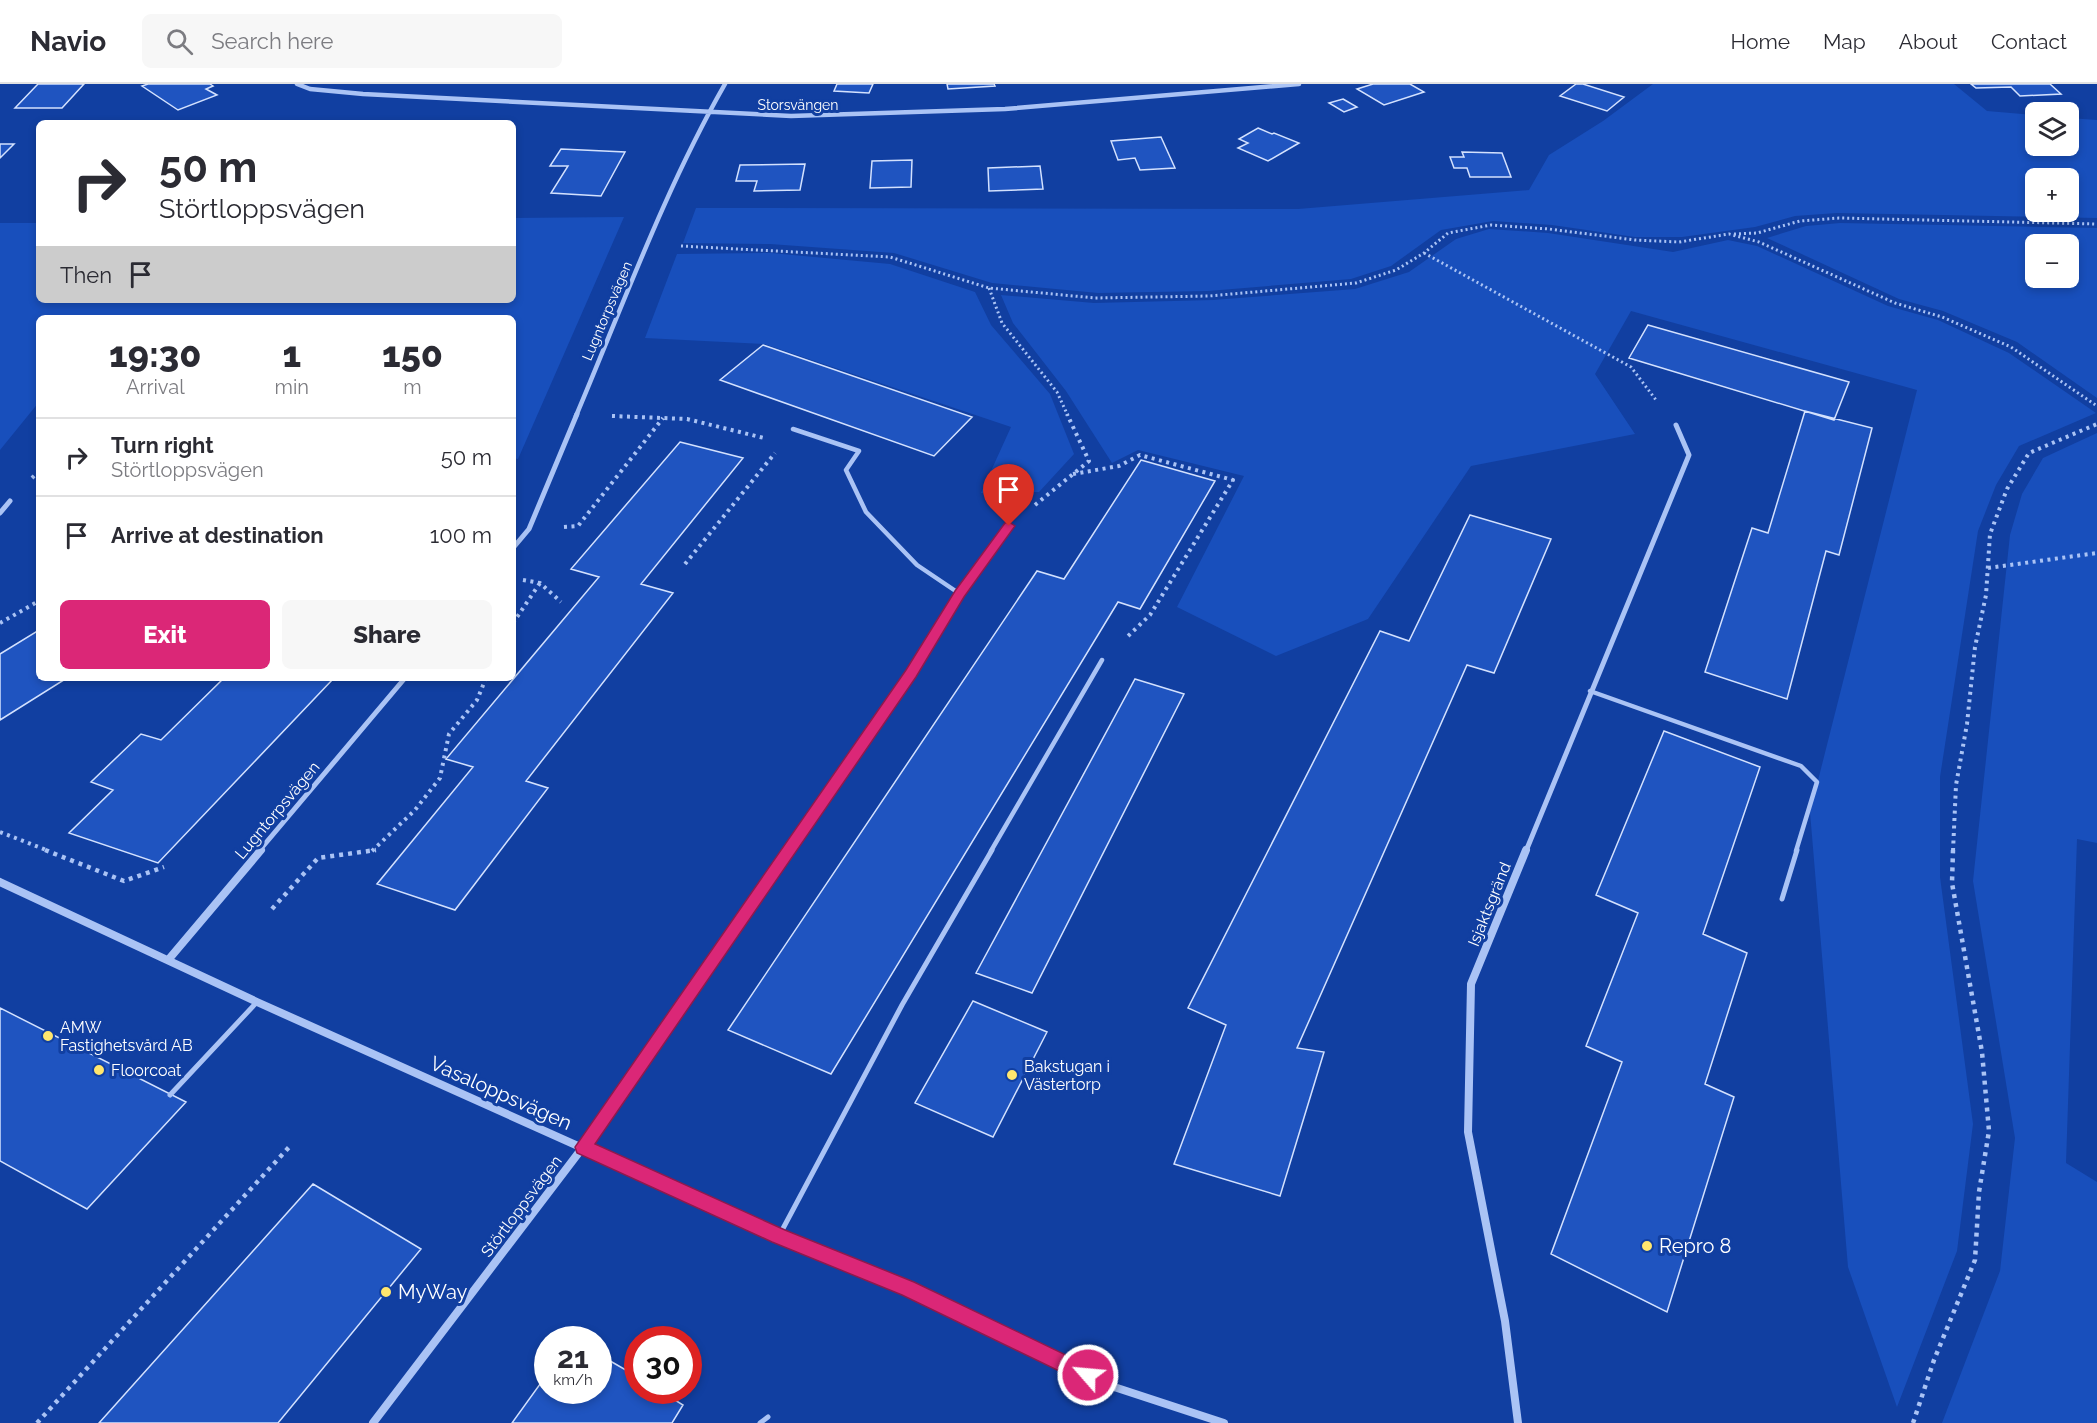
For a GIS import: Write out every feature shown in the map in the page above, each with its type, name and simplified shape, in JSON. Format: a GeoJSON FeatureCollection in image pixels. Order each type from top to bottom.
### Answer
{"type":"FeatureCollection","features":[{"type":"Feature","properties":{"kind":"street","name":"Storsvängen"},"geometry":{"type":"LineString","coordinates":[[297,84],[310,89],[363,94],[708,114],[861,116],[1005,109],[1299,84]]}},
{"type":"Feature","properties":{"kind":"street","name":"Lugntorpsvägen"},"geometry":{"type":"LineString","coordinates":[[516,544],[528,529],[648,244],[708,114],[725,84]]}},
{"type":"Feature","properties":{"kind":"street","name":"Isjaktsgränd"},"geometry":{"type":"LineString","coordinates":[[1518,1423],[1505,1321],[1468,1132],[1471,984],[1689,455],[1676,425]]}},
{"type":"Feature","properties":{"kind":"street"},"geometry":{"type":"LineString","coordinates":[[0,513],[10,501]]}},
{"type":"Feature","properties":{"kind":"street","name":"Störtloppsvägen"},"geometry":{"type":"LineString","coordinates":[[372,1423],[583,1147],[911,674],[960,594],[1009,526]]}},
{"type":"Feature","properties":{"kind":"street","name":"Lugntorpsvägen"},"geometry":{"type":"LineString","coordinates":[[169,958],[402,681]]}},
{"type":"Feature","properties":{"kind":"street","name":"Vasaloppsvägen"},"geometry":{"type":"LineString","coordinates":[[0,882],[169,958],[257,1002],[778,1236],[908,1288],[1105,1384],[1224,1423]]}},
{"type":"Feature","properties":{"kind":"lane"},"geometry":{"type":"LineString","coordinates":[[793,429],[859,451],[846,470],[866,512],[916,565],[960,594]]}},
{"type":"Feature","properties":{"kind":"lane"},"geometry":{"type":"LineString","coordinates":[[778,1236],[902,1005],[1102,660]]}},
{"type":"Feature","properties":{"kind":"lane"},"geometry":{"type":"LineString","coordinates":[[1590,691],[1801,766],[1817,782],[1782,899]]}},
{"type":"Feature","properties":{"kind":"lane"},"geometry":{"type":"LineString","coordinates":[[170,1095],[257,1002]]}},
{"type":"Feature","properties":{"kind":"lane"},"geometry":{"type":"LineString","coordinates":[[760,1423],[768,1418]]}},
{"type":"Feature","properties":{"kind":"path"},"geometry":{"type":"LineString","coordinates":[[648,244],[890,257],[989,288],[1095,298],[1221,295],[1356,283],[1396,270],[1424,253],[1448,233],[1491,225],[1549,229],[1635,240],[1679,242],[1729,234],[1757,233],[1800,221],[1839,218],[2097,224]]}},
{"type":"Feature","properties":{"kind":"path"},"geometry":{"type":"LineString","coordinates":[[1729,234],[1759,242],[1895,303],[1942,317],[2011,347],[2097,406]]}},
{"type":"Feature","properties":{"kind":"path"},"geometry":{"type":"LineString","coordinates":[[1424,253],[1631,367],[1644,384]]}},
{"type":"Feature","properties":{"kind":"path"},"geometry":{"type":"LineString","coordinates":[[989,288],[1002,323],[1058,392],[1089,461],[1009,526]]}},
{"type":"Feature","properties":{"kind":"path"},"geometry":{"type":"LineString","coordinates":[[575,414],[687,418],[757,436]]}},
{"type":"Feature","properties":{"kind":"path"},"geometry":{"type":"LineString","coordinates":[[528,529],[578,526],[663,418]]}},
{"type":"Feature","properties":{"kind":"path"},"geometry":{"type":"LineString","coordinates":[[1913,1423],[1934,1360],[1975,1260],[1978,1192],[1989,1131],[1982,1052],[1952,883],[1956,785],[1967,724],[1975,647],[1986,595],[1990,534],[2007,489],[2029,453],[2097,424]]}},
{"type":"Feature","properties":{"kind":"path"},"geometry":{"type":"LineString","coordinates":[[685,564],[793,429]]}},
{"type":"Feature","properties":{"kind":"path"},"geometry":{"type":"LineString","coordinates":[[1073,474],[1119,466],[1140,456],[1233,480],[1149,615],[1102,660]]}},
{"type":"Feature","properties":{"kind":"path"},"geometry":{"type":"LineString","coordinates":[[1988,568],[2097,553]]}},
{"type":"Feature","properties":{"kind":"path"},"geometry":{"type":"LineString","coordinates":[[516,579],[540,583],[561,602]]}},
{"type":"Feature","properties":{"kind":"path"},"geometry":{"type":"LineString","coordinates":[[516,619],[540,583]]}},
{"type":"Feature","properties":{"kind":"path"},"geometry":{"type":"LineString","coordinates":[[0,623],[36,603]]}},
{"type":"Feature","properties":{"kind":"path"},"geometry":{"type":"LineString","coordinates":[[272,909],[318,858],[375,851],[415,810],[440,778],[449,734],[477,700],[485,681]]}},
{"type":"Feature","properties":{"kind":"path"},"geometry":{"type":"LineString","coordinates":[[0,832],[124,881],[164,867]]}},
{"type":"Feature","properties":{"kind":"path"},"geometry":{"type":"LineString","coordinates":[[37,1423],[291,1145]]}},
{"type":"Feature","properties":{"kind":"shaded area"},"geometry":{"type":"Polygon","coordinates":[[[1653,84],[1954,84],[1987,111],[2025,114],[2025,156],[2079,156],[2079,119],[2097,120],[2097,218],[2079,218],[2079,168],[2025,168],[2025,217],[1837,213],[1795,216],[1755,227],[1682,237],[1635,237],[1552,225],[1493,221],[1441,230],[1391,266],[1351,279],[1208,291],[1098,293],[992,283],[894,253],[770,244],[683,243],[696,208],[1298,209],[1529,190],[1549,155],[1603,121],[1653,84]]]}},
{"type":"Feature","properties":{"kind":"shaded area"},"geometry":{"type":"Polygon","coordinates":[[[624,217],[518,459],[516,459],[516,315],[36,315],[36,406],[0,450],[0,223],[36,223],[36,303],[516,303],[516,218],[624,217]]]}},
{"type":"Feature","properties":{"kind":"shaded area"},"geometry":{"type":"Polygon","coordinates":[[[1840,223],[2097,228],[2097,398],[2017,342],[1943,311],[1899,299],[1767,238],[1806,226],[1840,223]]]}},
{"type":"Feature","properties":{"kind":"shaded area"},"geometry":{"type":"Polygon","coordinates":[[[1489,229],[1548,233],[1673,252],[1728,240],[1757,246],[1888,306],[1938,320],[2009,353],[2096,413],[2019,446],[1996,485],[1978,531],[1940,777],[1940,877],[1973,1124],[1957,1251],[1897,1407],[1848,1267],[1810,812],[1917,390],[1631,311],[1595,374],[1635,434],[1471,466],[1368,619],[1276,656],[1177,607],[1244,476],[1138,450],[1112,463],[1066,391],[1013,323],[1001,295],[1094,303],[1213,300],[1355,289],[1409,272],[1456,239],[1489,229]]]}},
{"type":"Feature","properties":{"kind":"shaded area"},"geometry":{"type":"Polygon","coordinates":[[[771,253],[890,264],[975,292],[991,325],[1050,394],[1074,454],[1039,492],[981,493],[1011,427],[764,344],[645,338],[677,254],[771,253]]]}},
{"type":"Feature","properties":{"kind":"shaded area"},"geometry":{"type":"Polygon","coordinates":[[[2097,433],[2097,843],[2077,839],[2066,1163],[2097,1182],[2097,1423],[1942,1423],[2000,1271],[2015,1138],[1973,881],[2010,535],[2022,494],[2043,458],[2097,433]]]}},
{"type":"Feature","properties":{"kind":"building"},"geometry":{"type":"Polygon","coordinates":[[[38,84],[84,84],[62,108],[15,108],[38,84]]]}},
{"type":"Feature","properties":{"kind":"building"},"geometry":{"type":"Polygon","coordinates":[[[148,84],[210,84],[213,86],[206,89],[217,95],[178,110],[142,86],[148,84]]]}},
{"type":"Feature","properties":{"kind":"building"},"geometry":{"type":"Polygon","coordinates":[[[837,84],[873,84],[869,93],[834,91],[837,84]]]}},
{"type":"Feature","properties":{"kind":"building"},"geometry":{"type":"Polygon","coordinates":[[[947,84],[994,84],[995,86],[948,89],[947,84]]]}},
{"type":"Feature","properties":{"kind":"building"},"geometry":{"type":"Polygon","coordinates":[[[1373,84],[1410,84],[1424,92],[1384,105],[1357,89],[1373,84]]]}},
{"type":"Feature","properties":{"kind":"building"},"geometry":{"type":"Polygon","coordinates":[[[1576,84],[1583,84],[1624,97],[1607,111],[1560,96],[1576,84]]]}},
{"type":"Feature","properties":{"kind":"building"},"geometry":{"type":"Polygon","coordinates":[[[1971,84],[2050,84],[2061,94],[2020,96],[2011,87],[1976,88],[1971,84]]]}},
{"type":"Feature","properties":{"kind":"building"},"geometry":{"type":"Polygon","coordinates":[[[1343,99],[1357,107],[1344,112],[1329,103],[1343,99]]]}},
{"type":"Feature","properties":{"kind":"building"},"geometry":{"type":"Polygon","coordinates":[[[1258,128],[1299,143],[1268,161],[1238,148],[1248,143],[1239,139],[1258,128]]]}},
{"type":"Feature","properties":{"kind":"building"},"geometry":{"type":"Polygon","coordinates":[[[1161,137],[1175,168],[1140,170],[1135,158],[1118,160],[1111,141],[1161,137]]]}},
{"type":"Feature","properties":{"kind":"building"},"geometry":{"type":"Polygon","coordinates":[[[0,144],[14,144],[0,158],[0,144]]]}},
{"type":"Feature","properties":{"kind":"building"},"geometry":{"type":"Polygon","coordinates":[[[561,149],[625,152],[601,196],[551,193],[568,166],[550,166],[561,149]]]}},
{"type":"Feature","properties":{"kind":"building"},"geometry":{"type":"Polygon","coordinates":[[[1462,152],[1502,153],[1511,177],[1470,177],[1467,168],[1454,168],[1450,157],[1464,157],[1462,152]]]}},
{"type":"Feature","properties":{"kind":"building"},"geometry":{"type":"Polygon","coordinates":[[[912,160],[911,187],[870,188],[872,161],[912,160]]]}},
{"type":"Feature","properties":{"kind":"building"},"geometry":{"type":"Polygon","coordinates":[[[805,164],[800,190],[754,191],[757,181],[736,181],[740,165],[805,164]]]}},
{"type":"Feature","properties":{"kind":"building"},"geometry":{"type":"Polygon","coordinates":[[[1040,166],[1043,189],[989,191],[988,168],[1040,166]]]}},
{"type":"Feature","properties":{"kind":"building"},"geometry":{"type":"Polygon","coordinates":[[[1648,325],[1849,382],[1834,420],[1629,358],[1648,325]]]}},
{"type":"Feature","properties":{"kind":"building"},"geometry":{"type":"Polygon","coordinates":[[[763,345],[972,417],[934,456],[720,380],[763,345]]]}},
{"type":"Feature","properties":{"kind":"building"},"geometry":{"type":"Polygon","coordinates":[[[1805,411],[1872,428],[1839,555],[1826,551],[1787,699],[1705,672],[1752,528],[1768,533],[1805,411]]]}},
{"type":"Feature","properties":{"kind":"building"},"geometry":{"type":"Polygon","coordinates":[[[680,442],[743,458],[641,584],[673,593],[526,781],[548,788],[455,910],[377,884],[473,767],[446,759],[512,681],[516,681],[516,676],[599,577],[571,569],[680,442]]]}},
{"type":"Feature","properties":{"kind":"building"},"geometry":{"type":"Polygon","coordinates":[[[1141,460],[1215,481],[1140,609],[1118,602],[831,1074],[728,1030],[1037,571],[1064,579],[1141,460]]]}},
{"type":"Feature","properties":{"kind":"building"},"geometry":{"type":"Polygon","coordinates":[[[1470,515],[1551,539],[1494,673],[1467,665],[1297,1048],[1324,1052],[1280,1196],[1174,1164],[1226,1025],[1188,1008],[1380,631],[1409,641],[1470,515]]]}},
{"type":"Feature","properties":{"kind":"building"},"geometry":{"type":"Polygon","coordinates":[[[36,632],[36,681],[62,681],[0,720],[0,654],[36,632]]]}},
{"type":"Feature","properties":{"kind":"building"},"geometry":{"type":"Polygon","coordinates":[[[1135,679],[1184,694],[1032,993],[976,973],[1135,679]]]}},
{"type":"Feature","properties":{"kind":"building"},"geometry":{"type":"Polygon","coordinates":[[[221,681],[331,681],[158,863],[69,833],[113,790],[91,782],[141,734],[161,740],[221,681]]]}},
{"type":"Feature","properties":{"kind":"building"},"geometry":{"type":"Polygon","coordinates":[[[1664,731],[1760,767],[1703,934],[1747,953],[1705,1084],[1734,1097],[1667,1312],[1551,1254],[1622,1062],[1586,1046],[1638,913],[1596,895],[1664,731]]]}},
{"type":"Feature","properties":{"kind":"building"},"geometry":{"type":"Polygon","coordinates":[[[973,1001],[1047,1032],[993,1137],[915,1103],[973,1001]]]}},
{"type":"Feature","properties":{"kind":"building"},"geometry":{"type":"Polygon","coordinates":[[[0,1008],[186,1102],[87,1209],[0,1161],[0,1008]]]}},
{"type":"Feature","properties":{"kind":"building"},"geometry":{"type":"Polygon","coordinates":[[[313,1184],[421,1249],[278,1423],[99,1423],[313,1184]]]}},
{"type":"Feature","properties":{"kind":"building"},"geometry":{"type":"Polygon","coordinates":[[[612,1362],[624,1369],[624,1404],[683,1405],[672,1423],[512,1423],[534,1392],[534,1404],[612,1404],[612,1362]]]}},
{"type":"Feature","properties":{"kind":"place","name":"AMW Fastighetsvård AB"},"geometry":{"type":"Point","coordinates":[48,1036]}},
{"type":"Feature","properties":{"kind":"place","name":"Floorcoat"},"geometry":{"type":"Point","coordinates":[99,1070]}},
{"type":"Feature","properties":{"kind":"place","name":"Bakstugan i Västertorp"},"geometry":{"type":"Point","coordinates":[1012,1075]}},
{"type":"Feature","properties":{"kind":"place","name":"Repro 8"},"geometry":{"type":"Point","coordinates":[1647,1246]}},
{"type":"Feature","properties":{"kind":"place","name":"MyWay"},"geometry":{"type":"Point","coordinates":[386,1292]}},
{"type":"Feature","properties":{"kind":"route"},"geometry":{"type":"LineString","coordinates":[[1009,526],[960,594],[911,674],[583,1147],[778,1236],[908,1288],[1088,1375]]}}]}
